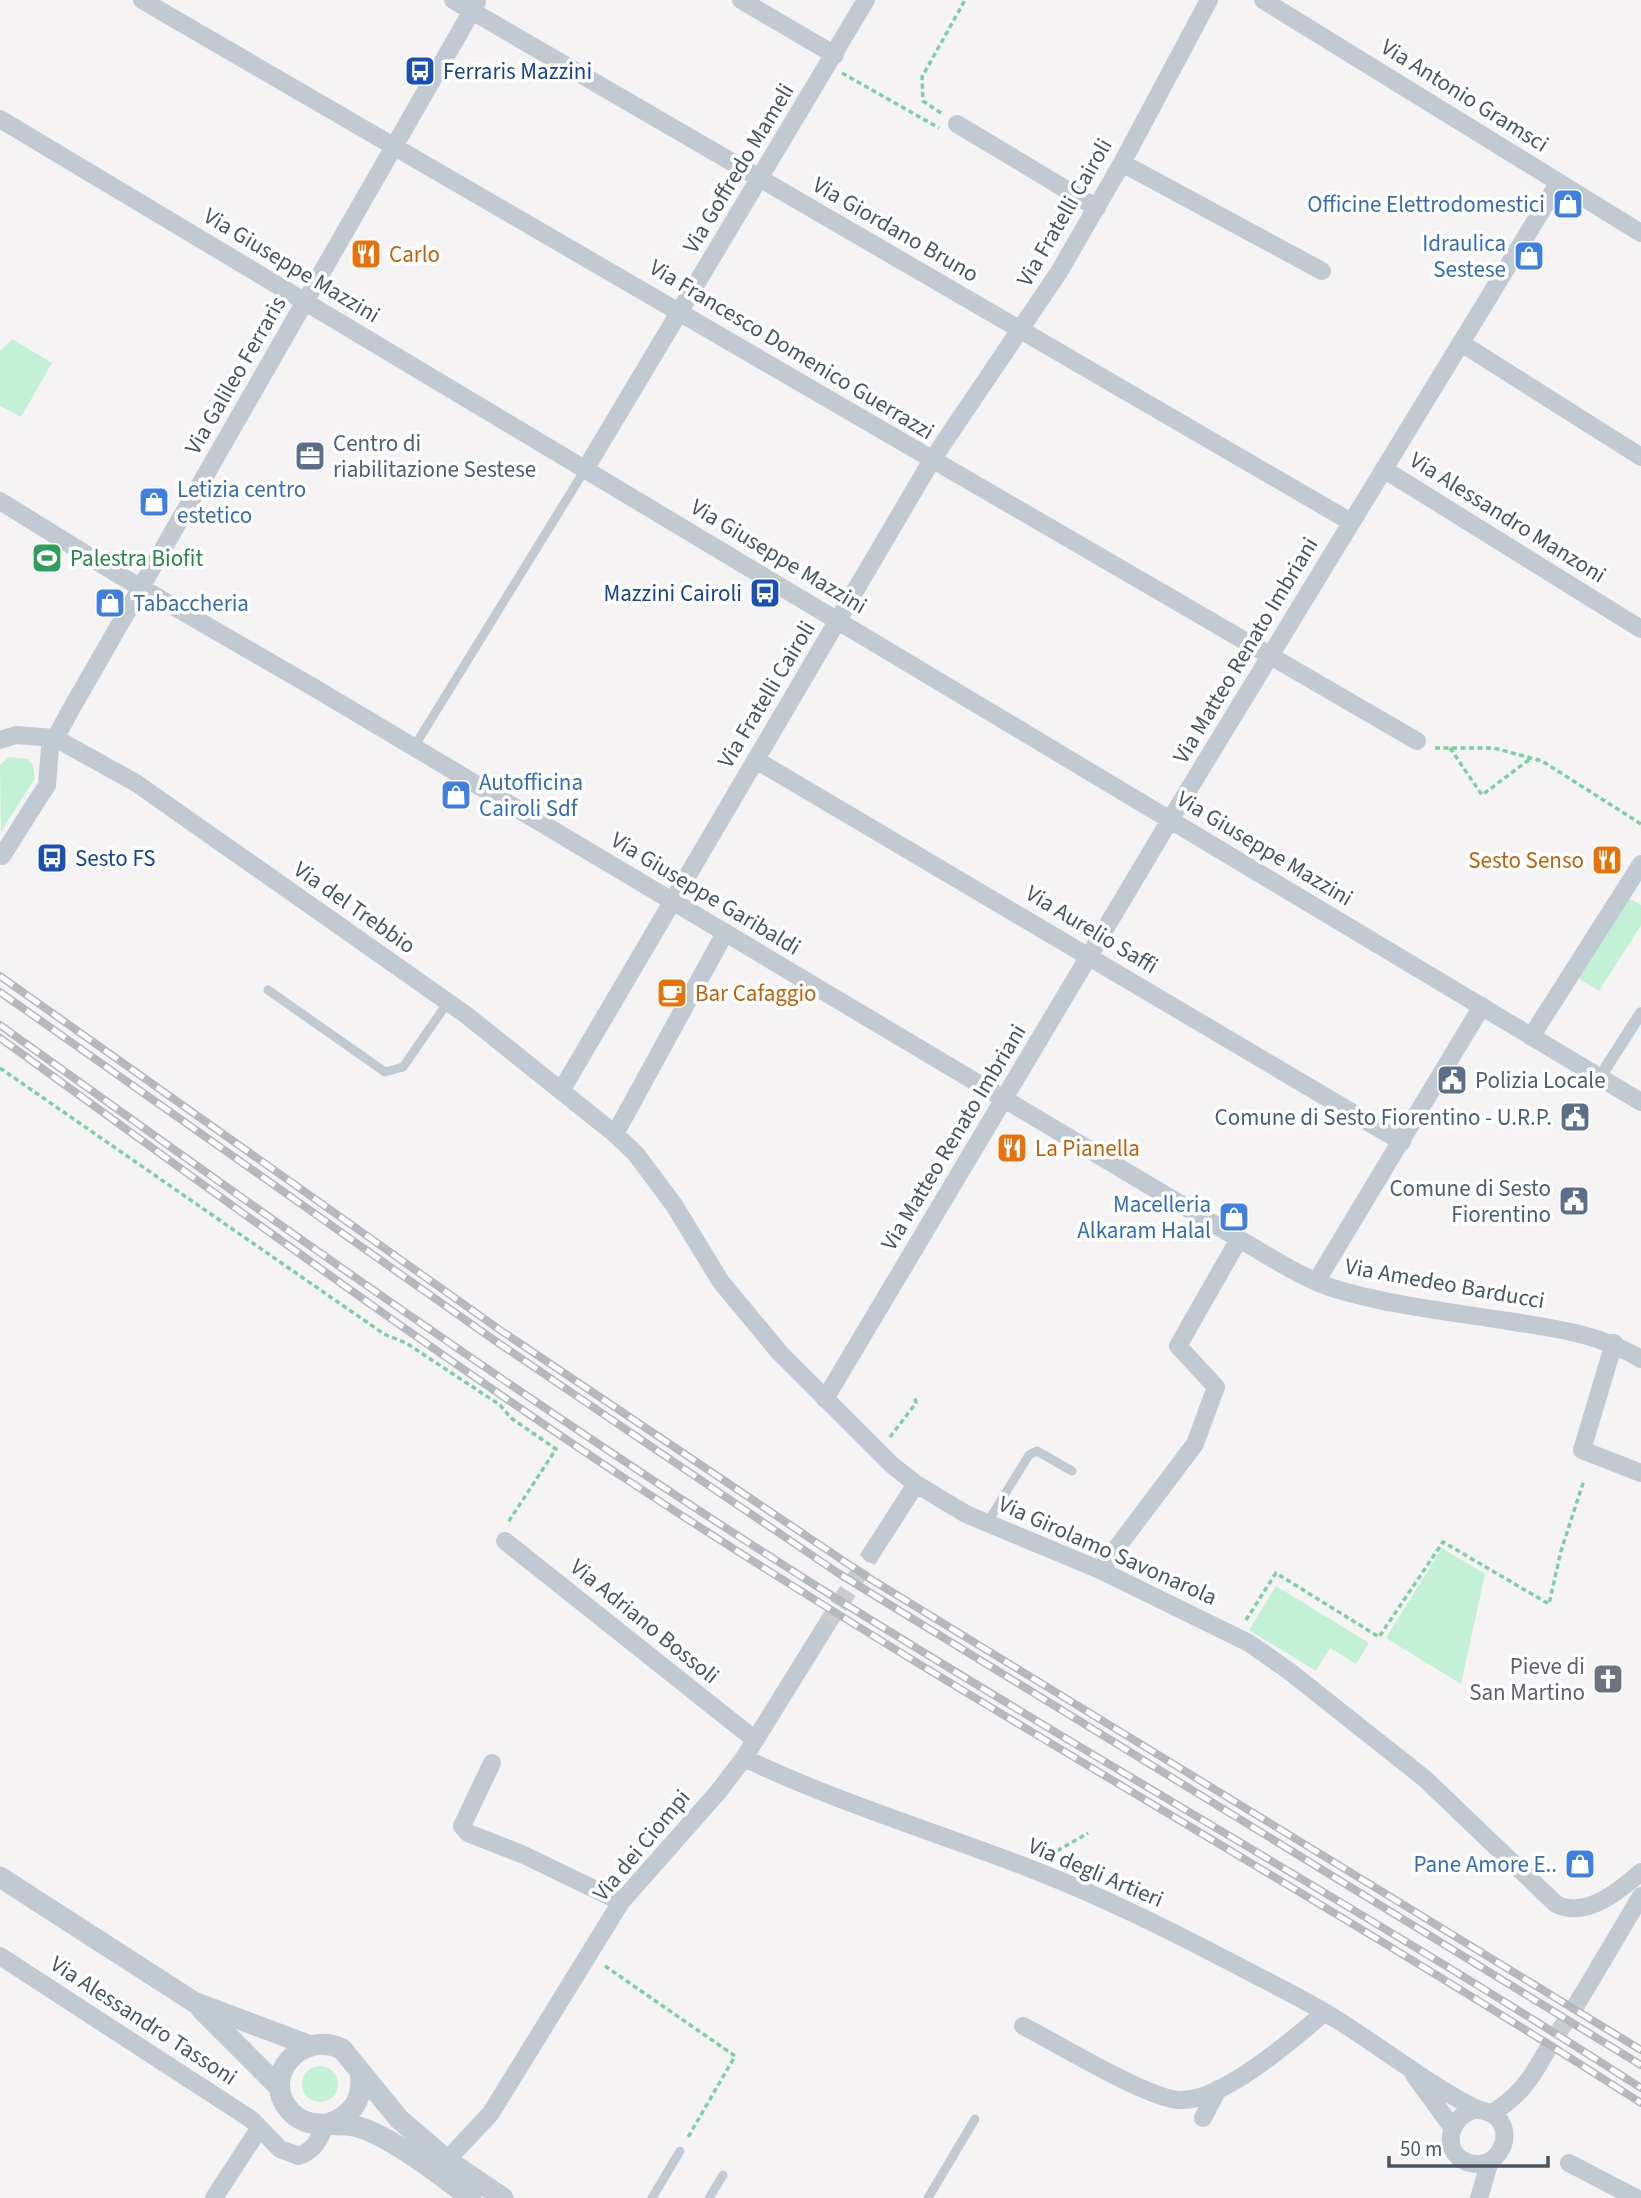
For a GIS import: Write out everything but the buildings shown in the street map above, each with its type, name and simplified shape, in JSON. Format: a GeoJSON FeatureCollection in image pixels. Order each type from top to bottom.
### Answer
{"type":"FeatureCollection","features":[{"type":"Feature","properties":{"kind":"street","name":"Via Francesco Domenico Guerrazzi"},"geometry":{"type":"LineString","coordinates":[[142,0],[1417,741]]}},
{"type":"Feature","properties":{"kind":"street","name":"Via Giordano Bruno"},"geometry":{"type":"LineString","coordinates":[[453,0],[475,5],[760,178],[1351,522]]}},
{"type":"Feature","properties":{"kind":"street"},"geometry":{"type":"LineString","coordinates":[[741,0],[832,60]]}},
{"type":"Feature","properties":{"kind":"street","name":"Via Goffredo Mameli"},"geometry":{"type":"LineString","coordinates":[[586,468],[866,0]]}},
{"type":"Feature","properties":{"kind":"street","name":"Via Fratelli Cairoli"},"geometry":{"type":"LineString","coordinates":[[561,1091],[670,901],[933,460],[1022,329],[1097,208],[1209,0]]}},
{"type":"Feature","properties":{"kind":"street","name":"Via Antonio Gramsci"},"geometry":{"type":"LineString","coordinates":[[1263,0],[1641,233]]}},
{"type":"Feature","properties":{"kind":"street","name":"Via Galileo Ferraris"},"geometry":{"type":"LineString","coordinates":[[0,855],[2,856],[20,832],[47,785],[48,758],[55,738],[139,586],[475,5]]}},
{"type":"Feature","properties":{"kind":"street","name":"Via Giuseppe Mazzini"},"geometry":{"type":"LineString","coordinates":[[0,119],[1641,1102]]}},
{"type":"Feature","properties":{"kind":"street"},"geometry":{"type":"LineString","coordinates":[[965,128],[1097,208]]}},
{"type":"Feature","properties":{"kind":"street"},"geometry":{"type":"LineString","coordinates":[[1122,163],[1322,271]]}},
{"type":"Feature","properties":{"kind":"street","name":"Via Matteo Renato Imbriani"},"geometry":{"type":"LineString","coordinates":[[825,1399],[1170,820],[1556,187],[1555,180]]}},
{"type":"Feature","properties":{"kind":"street"},"geometry":{"type":"LineString","coordinates":[[1461,343],[1641,457]]}},
{"type":"Feature","properties":{"kind":"street","name":"Via Alessandro Manzoni"},"geometry":{"type":"LineString","coordinates":[[1385,470],[1641,629]]}},
{"type":"Feature","properties":{"kind":"street","name":"Via Giuseppe Garibaldi"},"geometry":{"type":"LineString","coordinates":[[0,501],[1239,1239],[1316,1282]]}},
{"type":"Feature","properties":{"kind":"street"},"geometry":{"type":"LineString","coordinates":[[0,740],[16,735],[55,738]]}},
{"type":"Feature","properties":{"kind":"street","name":"Via del Trebbio"},"geometry":{"type":"LineString","coordinates":[[55,738],[136,783],[448,1002],[615,1134]]}},
{"type":"Feature","properties":{"kind":"street","name":"Via Aurelio Saffi"},"geometry":{"type":"LineString","coordinates":[[755,760],[1402,1142]]}},
{"type":"Feature","properties":{"kind":"street"},"geometry":{"type":"LineString","coordinates":[[1531,1037],[1641,864]]}},
{"type":"Feature","properties":{"kind":"street"},"geometry":{"type":"LineString","coordinates":[[615,1134],[725,933]]}},
{"type":"Feature","properties":{"kind":"street"},"geometry":{"type":"LineString","coordinates":[[1316,1282],[1482,1006]]}},
{"type":"Feature","properties":{"kind":"street"},"geometry":{"type":"LineString","coordinates":[[1600,1077],[1641,1013]]}},
{"type":"Feature","properties":{"kind":"street","name":"Via Girolamo Savonarola"},"geometry":{"type":"LineString","coordinates":[[615,1134],[636,1154],[674,1205],[721,1282],[780,1353],[892,1465],[916,1484],[966,1514],[1100,1570],[1236,1636],[1289,1671],[1424,1778],[1556,1904],[1575,1910],[1588,1906],[1641,1872]]}},
{"type":"Feature","properties":{"kind":"street"},"geometry":{"type":"LineString","coordinates":[[1100,1570],[1195,1444],[1216,1387],[1178,1346],[1239,1239]]}},
{"type":"Feature","properties":{"kind":"street","name":"Via Amedeo Barducci"},"geometry":{"type":"LineString","coordinates":[[1316,1282],[1339,1290],[1445,1311],[1567,1330],[1614,1343],[1641,1359]]}},
{"type":"Feature","properties":{"kind":"street"},"geometry":{"type":"LineString","coordinates":[[1614,1343],[1582,1450],[1641,1473]]}},
{"type":"Feature","properties":{"kind":"street"},"geometry":{"type":"LineString","coordinates":[[872,1554],[916,1484]]}},
{"type":"Feature","properties":{"kind":"street","name":"Via Adriano Bossoli"},"geometry":{"type":"LineString","coordinates":[[505,1541],[754,1739]]}},
{"type":"Feature","properties":{"kind":"street","name":"Via dei Ciompi"},"geometry":{"type":"LineString","coordinates":[[447,2160],[491,2113],[621,1902],[718,1792],[744,1758],[824,1629]]}},
{"type":"Feature","properties":{"kind":"street","name":"Via degli Artieri"},"geometry":{"type":"LineString","coordinates":[[744,1758],[819,1790],[1027,1867],[1183,1937],[1325,2012],[1410,2069],[1484,2111]]}},
{"type":"Feature","properties":{"kind":"street"},"geometry":{"type":"LineString","coordinates":[[492,1763],[461,1822],[468,1833],[524,1855],[621,1902]]}},
{"type":"Feature","properties":{"kind":"street"},"geometry":{"type":"LineString","coordinates":[[0,1877],[194,2002],[308,2045],[329,2044],[342,2049],[353,2059],[399,2119],[447,2160],[503,2198]]}},
{"type":"Feature","properties":{"kind":"street"},"geometry":{"type":"LineString","coordinates":[[1581,1997],[1641,1896]]}},
{"type":"Feature","properties":{"kind":"street","name":"Via Alessandro Tassoni"},"geometry":{"type":"LineString","coordinates":[[0,1956],[229,2104],[280,2149],[299,2156],[310,2151],[321,2138],[327,2124]]}},
{"type":"Feature","properties":{"kind":"street"},"geometry":{"type":"LineString","coordinates":[[194,2002],[280,2088]]}},
{"type":"Feature","properties":{"kind":"street"},"geometry":{"type":"LineString","coordinates":[[1023,2026],[1154,2094],[1179,2100],[1199,2098],[1218,2090],[1285,2047],[1325,2012]]}},
{"type":"Feature","properties":{"kind":"street"},"geometry":{"type":"LineString","coordinates":[[308,2045],[288,2059],[282,2070],[280,2088],[284,2102],[298,2118],[310,2123],[358,2126],[384,2139],[448,2191],[471,2198]]}},
{"type":"Feature","properties":{"kind":"street"},"geometry":{"type":"LineString","coordinates":[[1484,2111],[1500,2120],[1505,2138],[1498,2155],[1490,2161],[1471,2163],[1455,2153],[1451,2145],[1452,2127],[1461,2115],[1484,2111],[1509,2102],[1529,2082],[1543,2057]]}},
{"type":"Feature","properties":{"kind":"street","name":"Via degli Artieri"},"geometry":{"type":"LineString","coordinates":[[1410,2069],[1452,2127]]}},
{"type":"Feature","properties":{"kind":"street"},"geometry":{"type":"LineString","coordinates":[[327,2124],[352,2110],[359,2098],[360,2071]]}},
{"type":"Feature","properties":{"kind":"street"},"geometry":{"type":"LineString","coordinates":[[1203,2118],[1218,2090]]}},
{"type":"Feature","properties":{"kind":"street"},"geometry":{"type":"LineString","coordinates":[[214,2198],[259,2129]]}},
{"type":"Feature","properties":{"kind":"street"},"geometry":{"type":"LineString","coordinates":[[1478,2198],[1490,2161]]}},
{"type":"Feature","properties":{"kind":"street"},"geometry":{"type":"LineString","coordinates":[[1471,2163],[1478,2198]]}},
{"type":"Feature","properties":{"kind":"street"},"geometry":{"type":"LineString","coordinates":[[1569,2163],[1636,2198]]}},
{"type":"Feature","properties":{"kind":"lane"},"geometry":{"type":"LineString","coordinates":[[414,747],[586,468]]}},
{"type":"Feature","properties":{"kind":"lane"},"geometry":{"type":"LineString","coordinates":[[268,990],[386,1072],[403,1067],[448,1002]]}},
{"type":"Feature","properties":{"kind":"lane"},"geometry":{"type":"LineString","coordinates":[[987,1523],[1029,1455],[1037,1451],[1072,1471]]}},
{"type":"Feature","properties":{"kind":"lane"},"geometry":{"type":"LineString","coordinates":[[928,2198],[975,2119]]}},
{"type":"Feature","properties":{"kind":"lane"},"geometry":{"type":"LineString","coordinates":[[652,2198],[680,2151]]}},
{"type":"Feature","properties":{"kind":"lane"},"geometry":{"type":"LineString","coordinates":[[709,2198],[723,2175]]}},
{"type":"Feature","properties":{"kind":"path"},"geometry":{"type":"LineString","coordinates":[[965,0],[922,77],[920,87],[923,101],[965,128]]}},
{"type":"Feature","properties":{"kind":"path"},"geometry":{"type":"LineString","coordinates":[[832,60],[950,134],[965,128]]}},
{"type":"Feature","properties":{"kind":"path"},"geometry":{"type":"LineString","coordinates":[[1417,741],[1430,748],[1494,748],[1542,761],[1641,824]]}},
{"type":"Feature","properties":{"kind":"path"},"geometry":{"type":"LineString","coordinates":[[1450,748],[1482,795],[1531,758]]}},
{"type":"Feature","properties":{"kind":"path"},"geometry":{"type":"LineString","coordinates":[[0,1069],[384,1334],[406,1343],[500,1405],[511,1418],[556,1449],[508,1520],[505,1541]]}},
{"type":"Feature","properties":{"kind":"path"},"geometry":{"type":"LineString","coordinates":[[892,1465],[900,1455],[885,1443],[916,1403],[915,1398]]}},
{"type":"Feature","properties":{"kind":"path"},"geometry":{"type":"LineString","coordinates":[[1236,1636],[1276,1573],[1378,1637],[1443,1542],[1549,1604],[1561,1551],[1584,1480]]}},
{"type":"Feature","properties":{"kind":"path"},"geometry":{"type":"LineString","coordinates":[[1027,1867],[1088,1833]]}},
{"type":"Feature","properties":{"kind":"path"},"geometry":{"type":"LineString","coordinates":[[589,1955],[735,2056],[680,2151]]}},
{"type":"Feature","properties":{"kind":"green space"},"geometry":{"type":"Polygon","coordinates":[[[12,339],[52,363],[21,417],[0,406],[0,351],[12,339]]]}},
{"type":"Feature","properties":{"kind":"green space"},"geometry":{"type":"Polygon","coordinates":[[[8,757],[28,759],[33,765],[35,778],[1,832],[0,765],[8,757]]]}},
{"type":"Feature","properties":{"kind":"green space"},"geometry":{"type":"Polygon","coordinates":[[[1627,897],[1641,905],[1641,925],[1599,991],[1577,977],[1627,897]]]}},
{"type":"Feature","properties":{"kind":"green space"},"geometry":{"type":"Polygon","coordinates":[[[1442,1548],[1485,1574],[1461,1684],[1386,1638],[1442,1548]]]}},
{"type":"Feature","properties":{"kind":"green space"},"geometry":{"type":"Polygon","coordinates":[[[1276,1586],[1369,1643],[1356,1664],[1330,1648],[1316,1671],[1249,1630],[1276,1586]]]}},
{"type":"Feature","properties":{"kind":"green space"},"geometry":{"type":"Polygon","coordinates":[[[320,2066],[333,2071],[338,2084],[333,2097],[320,2102],[307,2097],[302,2084],[307,2071],[320,2066]]]}},
{"type":"Feature","properties":{"kind":"tunnel"},"geometry":{"type":"LineString","coordinates":[[824,1629],[871,1554]]}},
{"type":"Feature","properties":{"kind":"tunnel"},"geometry":{"type":"LineString","coordinates":[[1543,2057],[1581,1997]]}},
{"type":"Feature","properties":{"kind":"railway"},"geometry":{"type":"LineString","coordinates":[[0,976],[500,1330],[869,1578],[1641,2050]]}},
{"type":"Feature","properties":{"kind":"railway"},"geometry":{"type":"LineString","coordinates":[[0,992],[494,1340],[838,1573],[1641,2065]]}},
{"type":"Feature","properties":{"kind":"railway"},"geometry":{"type":"LineString","coordinates":[[0,1025],[405,1312],[713,1520],[920,1650],[1437,1960],[1641,2088]]}},
{"type":"Feature","properties":{"kind":"railway"},"geometry":{"type":"LineString","coordinates":[[0,1038],[400,1325],[644,1491],[891,1647],[1393,1948],[1641,2103]]}},
{"type":"Feature","properties":{"kind":"place","name":"Ferraris Mazzini"},"geometry":{"type":"Point","coordinates":[420,71]}},
{"type":"Feature","properties":{"kind":"place","name":"Officine Elettrodomestici"},"geometry":{"type":"Point","coordinates":[1568,204]}},
{"type":"Feature","properties":{"kind":"place","name":"Carlo"},"geometry":{"type":"Point","coordinates":[366,254]}},
{"type":"Feature","properties":{"kind":"place","name":"Idraulica Sestese"},"geometry":{"type":"Point","coordinates":[1529,256]}},
{"type":"Feature","properties":{"kind":"place","name":"Centro di riabilitazione Sestese"},"geometry":{"type":"Point","coordinates":[310,456]}},
{"type":"Feature","properties":{"kind":"place","name":"Letizia centro estetico"},"geometry":{"type":"Point","coordinates":[154,502]}},
{"type":"Feature","properties":{"kind":"place","name":"Palestra Biofit"},"geometry":{"type":"Point","coordinates":[47,558]}},
{"type":"Feature","properties":{"kind":"place","name":"Mazzini Cairoli"},"geometry":{"type":"Point","coordinates":[765,593]}},
{"type":"Feature","properties":{"kind":"place","name":"Tabaccheria"},"geometry":{"type":"Point","coordinates":[110,603]}},
{"type":"Feature","properties":{"kind":"place","name":"Autofficina Cairoli Sdf"},"geometry":{"type":"Point","coordinates":[456,795]}},
{"type":"Feature","properties":{"kind":"place","name":"Sesto FS"},"geometry":{"type":"Point","coordinates":[52,858]}},
{"type":"Feature","properties":{"kind":"place","name":"Sesto Senso"},"geometry":{"type":"Point","coordinates":[1607,860]}},
{"type":"Feature","properties":{"kind":"place","name":"Bar Cafaggio"},"geometry":{"type":"Point","coordinates":[672,993]}},
{"type":"Feature","properties":{"kind":"place","name":"Polizia Locale"},"geometry":{"type":"Point","coordinates":[1452,1080]}},
{"type":"Feature","properties":{"kind":"place","name":"Comune di Sesto Fiorentino - U.R.P."},"geometry":{"type":"Point","coordinates":[1575,1117]}},
{"type":"Feature","properties":{"kind":"place","name":"La Pianella"},"geometry":{"type":"Point","coordinates":[1012,1148]}},
{"type":"Feature","properties":{"kind":"place","name":"Comune di Sesto Fiorentino"},"geometry":{"type":"Point","coordinates":[1574,1201]}},
{"type":"Feature","properties":{"kind":"place","name":"Macelleria Alkaram Halal"},"geometry":{"type":"Point","coordinates":[1234,1217]}},
{"type":"Feature","properties":{"kind":"place","name":"Pieve di San Martino"},"geometry":{"type":"Point","coordinates":[1608,1679]}},
{"type":"Feature","properties":{"kind":"place","name":"Pane Amore E.."},"geometry":{"type":"Point","coordinates":[1580,1864]}}]}
